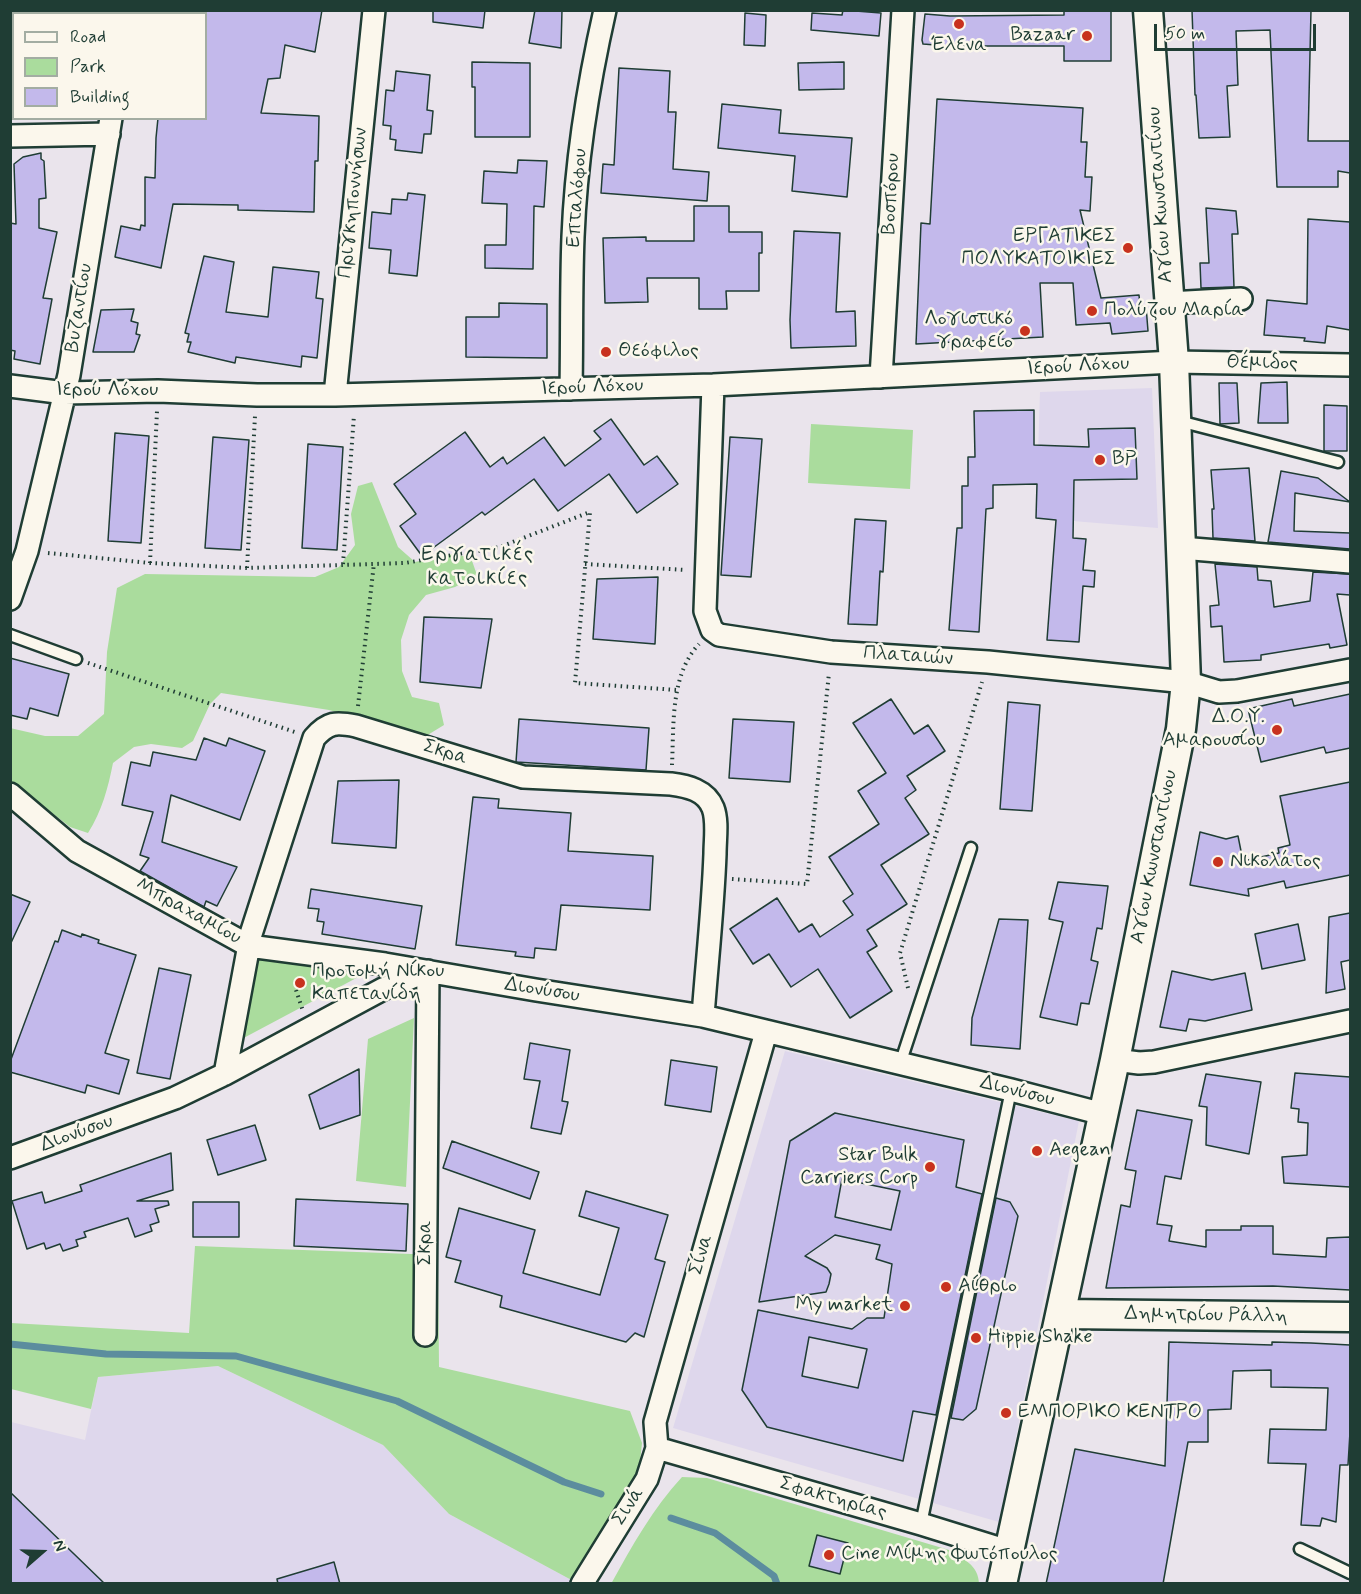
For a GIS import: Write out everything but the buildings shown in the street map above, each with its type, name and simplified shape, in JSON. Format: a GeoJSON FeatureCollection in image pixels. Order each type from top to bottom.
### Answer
{"type":"FeatureCollection","features":[{"type":"Feature","properties":{"kind":"street","name":"Πριγκηποννήσων"},"geometry":{"type":"LineString","coordinates":[[345,395],[374,10]]}},
{"type":"Feature","properties":{"kind":"street","name":"Επταλόφου"},"geometry":{"type":"LineString","coordinates":[[571,389],[573,236],[580,151],[605,10]]}},
{"type":"Feature","properties":{"kind":"street","name":"Βοσπόρου"},"geometry":{"type":"LineString","coordinates":[[881,377],[903,10]]}},
{"type":"Feature","properties":{"kind":"street","name":"Αγίου Κωνσταντίνου"},"geometry":{"type":"LineString","coordinates":[[1002,1584],[1115,1060],[1181,729],[1186,682],[1174,362],[1148,10]]}},
{"type":"Feature","properties":{"kind":"street"},"geometry":{"type":"LineString","coordinates":[[10,136],[110,126]]}},
{"type":"Feature","properties":{"kind":"street","name":"Βυζαντίου"},"geometry":{"type":"LineString","coordinates":[[10,599],[27,551],[65,393],[110,126]]}},
{"type":"Feature","properties":{"kind":"street"},"geometry":{"type":"LineString","coordinates":[[1169,303],[1241,299]]}},
{"type":"Feature","properties":{"kind":"street","name":"Ιερού Λόχου"},"geometry":{"type":"LineString","coordinates":[[10,386],[65,393],[158,391],[257,395],[345,395],[713,385],[1174,362]]}},
{"type":"Feature","properties":{"kind":"street","name":"Θέμιδος"},"geometry":{"type":"LineString","coordinates":[[1174,362],[1350,365]]}},
{"type":"Feature","properties":{"kind":"street"},"geometry":{"type":"LineString","coordinates":[[712,630],[705,611],[705,571],[713,385]]}},
{"type":"Feature","properties":{"kind":"street"},"geometry":{"type":"LineString","coordinates":[[1181,548],[1350,562]]}},
{"type":"Feature","properties":{"kind":"street","name":"Πλαταιών"},"geometry":{"type":"LineString","coordinates":[[712,630],[730,638],[831,652],[988,662],[1186,682],[1219,692],[1237,691],[1350,670]]}},
{"type":"Feature","properties":{"kind":"street","name":"Σκρα"},"geometry":{"type":"LineString","coordinates":[[314,738],[330,724],[343,723],[523,777],[671,784],[687,786],[700,792],[713,808],[716,826],[703,1016]]}},
{"type":"Feature","properties":{"kind":"street"},"geometry":{"type":"LineString","coordinates":[[225,1074],[249,946],[314,738]]}},
{"type":"Feature","properties":{"kind":"street","name":"Μπραχαμίου"},"geometry":{"type":"LineString","coordinates":[[10,794],[77,851],[249,946],[428,971]]}},
{"type":"Feature","properties":{"kind":"street","name":"Σκρα"},"geometry":{"type":"LineString","coordinates":[[425,1335],[428,971]]}},
{"type":"Feature","properties":{"kind":"street","name":"Διονύσου"},"geometry":{"type":"LineString","coordinates":[[10,1158],[175,1098],[225,1074],[383,989],[428,971],[703,1016],[1102,1114]]}},
{"type":"Feature","properties":{"kind":"street"},"geometry":{"type":"LineString","coordinates":[[1115,1060],[1154,1062],[1350,1021]]}},
{"type":"Feature","properties":{"kind":"street","name":"Σίνα"},"geometry":{"type":"LineString","coordinates":[[647,1479],[657,1448],[655,1422],[766,1032]]}},
{"type":"Feature","properties":{"kind":"street","name":"Δημητρίου Ράλλη"},"geometry":{"type":"LineString","coordinates":[[1060,1314],[1350,1317]]}},
{"type":"Feature","properties":{"kind":"street","name":"Σφακτηρίας"},"geometry":{"type":"LineString","coordinates":[[657,1448],[1008,1551]]}},
{"type":"Feature","properties":{"kind":"street","name":"Σινά"},"geometry":{"type":"LineString","coordinates":[[582,1584],[647,1479]]}},
{"type":"Feature","properties":{"kind":"lane"},"geometry":{"type":"LineString","coordinates":[[1176,421],[1338,462]]}},
{"type":"Feature","properties":{"kind":"lane"},"geometry":{"type":"LineString","coordinates":[[10,635],[76,659]]}},
{"type":"Feature","properties":{"kind":"lane"},"geometry":{"type":"LineString","coordinates":[[900,1064],[970,848]]}},
{"type":"Feature","properties":{"kind":"lane"},"geometry":{"type":"LineString","coordinates":[[921,1524],[1011,1090]]}},
{"type":"Feature","properties":{"kind":"lane"},"geometry":{"type":"LineString","coordinates":[[1300,1549],[1350,1573]]}},
{"type":"Feature","properties":{"kind":"path"},"geometry":{"type":"LineString","coordinates":[[150,563],[158,391]]}},
{"type":"Feature","properties":{"kind":"path"},"geometry":{"type":"LineString","coordinates":[[247,568],[257,395]]}},
{"type":"Feature","properties":{"kind":"path"},"geometry":{"type":"LineString","coordinates":[[343,564],[345,395]]}},
{"type":"Feature","properties":{"kind":"path"},"geometry":{"type":"LineString","coordinates":[[27,551],[150,563],[247,568],[405,563],[500,547],[590,512],[575,683],[677,690]]}},
{"type":"Feature","properties":{"kind":"path"},"geometry":{"type":"LineString","coordinates":[[356,726],[374,563]]}},
{"type":"Feature","properties":{"kind":"path"},"geometry":{"type":"LineString","coordinates":[[585,564],[705,571]]}},
{"type":"Feature","properties":{"kind":"path"},"geometry":{"type":"LineString","coordinates":[[671,784],[677,690],[683,669],[692,651],[712,630]]}},
{"type":"Feature","properties":{"kind":"path"},"geometry":{"type":"LineString","coordinates":[[714,878],[807,884],[831,652]]}},
{"type":"Feature","properties":{"kind":"path"},"geometry":{"type":"LineString","coordinates":[[76,659],[314,738]]}},
{"type":"Feature","properties":{"kind":"path"},"geometry":{"type":"LineString","coordinates":[[923,992],[907,988],[900,953],[988,662]]}},
{"type":"Feature","properties":{"kind":"shaded area"},"geometry":{"type":"Polygon","coordinates":[[[1152,388],[1158,528],[1036,518],[1040,392],[1152,388]]]}},
{"type":"Feature","properties":{"kind":"shaded area"},"geometry":{"type":"Polygon","coordinates":[[[785,1051],[1079,1121],[999,1522],[673,1428],[785,1051]]]}},
{"type":"Feature","properties":{"kind":"shaded area"},"geometry":{"type":"Polygon","coordinates":[[[218,1366],[383,1445],[449,1514],[577,1583],[11,1584],[11,1422],[85,1440],[98,1377],[218,1366]]]}},
{"type":"Feature","properties":{"kind":"green space"},"geometry":{"type":"Polygon","coordinates":[[[811,424],[913,430],[910,489],[808,483],[811,424]]]}},
{"type":"Feature","properties":{"kind":"green space"},"geometry":{"type":"Polygon","coordinates":[[[372,482],[398,547],[415,562],[454,554],[471,558],[477,575],[455,587],[426,595],[409,615],[401,640],[402,671],[412,697],[439,703],[444,725],[426,736],[329,710],[221,693],[210,704],[193,741],[182,748],[151,744],[134,747],[113,763],[104,799],[88,833],[70,827],[11,781],[10,728],[45,736],[78,736],[104,714],[107,652],[117,588],[145,574],[315,577],[339,567],[355,545],[351,514],[358,486],[372,482]]]}},
{"type":"Feature","properties":{"kind":"green space"},"geometry":{"type":"Polygon","coordinates":[[[253,955],[362,975],[238,1041],[253,955]]]}},
{"type":"Feature","properties":{"kind":"green space"},"geometry":{"type":"Polygon","coordinates":[[[414,1018],[406,1187],[356,1181],[368,1039],[414,1018]]]}},
{"type":"Feature","properties":{"kind":"green space"},"geometry":{"type":"Polygon","coordinates":[[[195,1246],[438,1255],[439,1367],[630,1411],[642,1443],[639,1471],[598,1537],[577,1583],[449,1514],[383,1445],[218,1366],[98,1377],[91,1409],[11,1389],[11,1323],[189,1333],[195,1246]]]}},
{"type":"Feature","properties":{"kind":"green space"},"geometry":{"type":"Polygon","coordinates":[[[682,1477],[707,1478],[949,1550],[973,1567],[979,1584],[611,1584],[652,1514],[682,1477]]]}},
{"type":"Feature","properties":{"kind":"waterway"},"geometry":{"type":"LineString","coordinates":[[10,1344],[106,1354],[236,1356],[397,1401],[564,1482],[601,1494]]}},
{"type":"Feature","properties":{"kind":"waterway"},"geometry":{"type":"LineString","coordinates":[[671,1518],[715,1533],[774,1576],[777,1584]]}},
{"type":"Feature","properties":{"kind":"place","name":"Έλενα"},"geometry":{"type":"Point","coordinates":[959,24]}},
{"type":"Feature","properties":{"kind":"place","name":"Bazaar"},"geometry":{"type":"Point","coordinates":[1087,36]}},
{"type":"Feature","properties":{"kind":"place","name":"ΕΡΓΑΤΙΚΕΣ ΠΟΛΥΚΑΤΟΙΚΙΕΣ"},"geometry":{"type":"Point","coordinates":[1128,248]}},
{"type":"Feature","properties":{"kind":"place","name":"Πολύζου Μαρία"},"geometry":{"type":"Point","coordinates":[1092,311]}},
{"type":"Feature","properties":{"kind":"place","name":"Λογιστικό γραφείο"},"geometry":{"type":"Point","coordinates":[1025,331]}},
{"type":"Feature","properties":{"kind":"place","name":"Θεόφιλος"},"geometry":{"type":"Point","coordinates":[606,352]}},
{"type":"Feature","properties":{"kind":"place","name":"BP"},"geometry":{"type":"Point","coordinates":[1100,460]}},
{"type":"Feature","properties":{"kind":"place","name":"Δ.Ο.Υ. Αμαρουσίου"},"geometry":{"type":"Point","coordinates":[1277,730]}},
{"type":"Feature","properties":{"kind":"place","name":"Νικολάτος"},"geometry":{"type":"Point","coordinates":[1218,862]}},
{"type":"Feature","properties":{"kind":"place","name":"Προτομή Νίκου Καπετανίδη"},"geometry":{"type":"Point","coordinates":[300,983]}},
{"type":"Feature","properties":{"kind":"place","name":"Aegean"},"geometry":{"type":"Point","coordinates":[1037,1151]}},
{"type":"Feature","properties":{"kind":"place","name":"Star Bulk Carriers Corp"},"geometry":{"type":"Point","coordinates":[930,1167]}},
{"type":"Feature","properties":{"kind":"place","name":"Αίθριο"},"geometry":{"type":"Point","coordinates":[946,1287]}},
{"type":"Feature","properties":{"kind":"place","name":"My market"},"geometry":{"type":"Point","coordinates":[905,1306]}},
{"type":"Feature","properties":{"kind":"place","name":"Hippie Shake"},"geometry":{"type":"Point","coordinates":[976,1338]}},
{"type":"Feature","properties":{"kind":"place","name":"ΕΜΠΟΡΙΚΟ ΚΕΝΤΡΟ"},"geometry":{"type":"Point","coordinates":[1006,1413]}},
{"type":"Feature","properties":{"kind":"place","name":"Cine Μίμης Φωτόπουλος"},"geometry":{"type":"Point","coordinates":[829,1555]}},
{"type":"Feature","properties":{"kind":"district","name":"Εργατικές κατοικίες"},"geometry":{"type":"Point","coordinates":[478,568]}}]}
